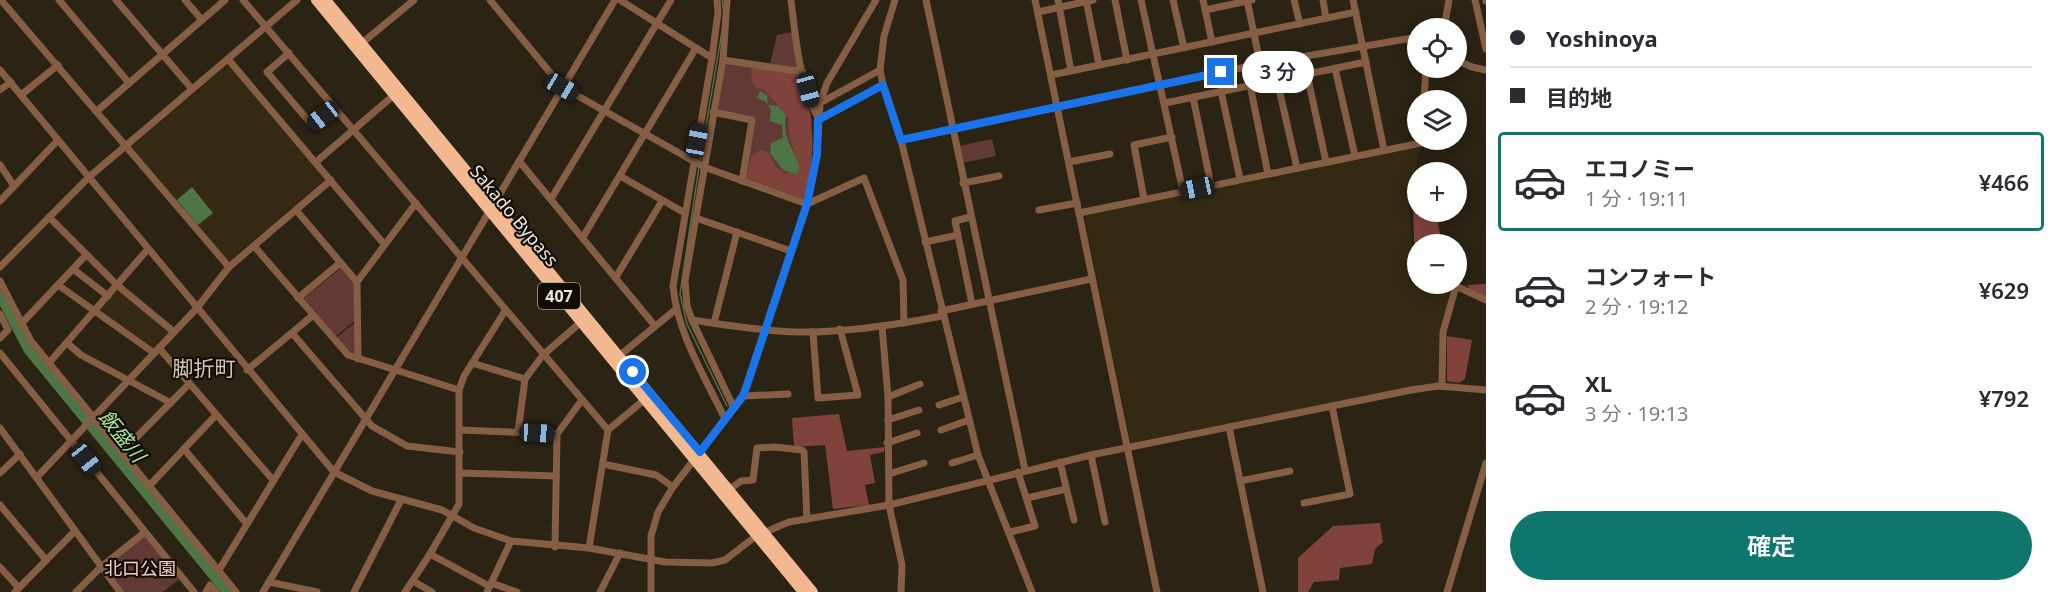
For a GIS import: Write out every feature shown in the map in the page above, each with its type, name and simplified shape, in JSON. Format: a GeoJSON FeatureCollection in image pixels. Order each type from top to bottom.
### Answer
{"type":"FeatureCollection","features":[{"type":"Feature","properties":{"kind":"highway","name":"Sakado Bypass"},"geometry":{"type":"LineString","coordinates":[[316,0],[394,95],[619,356],[760,534],[813,592]]}},
{"type":"Feature","properties":{"kind":"highway","name":"Sakado Bypass"},"geometry":{"type":"LineString","coordinates":[[326,0],[644,400],[730,489],[802,592]]}},
{"type":"Feature","properties":{"kind":"street"},"geometry":{"type":"LineString","coordinates":[[1,0],[229,267]]}},
{"type":"Feature","properties":{"kind":"street"},"geometry":{"type":"LineString","coordinates":[[59,0],[129,83]]}},
{"type":"Feature","properties":{"kind":"street"},"geometry":{"type":"LineString","coordinates":[[116,0],[192,89]]}},
{"type":"Feature","properties":{"kind":"street"},"geometry":{"type":"LineString","coordinates":[[185,0],[202,20]]}},
{"type":"Feature","properties":{"kind":"street"},"geometry":{"type":"LineString","coordinates":[[97,111],[225,0]]}},
{"type":"Feature","properties":{"kind":"street"},"geometry":{"type":"LineString","coordinates":[[243,0],[608,430]]}},
{"type":"Feature","properties":{"kind":"street"},"geometry":{"type":"LineString","coordinates":[[0,267],[89,177],[297,0]]}},
{"type":"Feature","properties":{"kind":"street"},"geometry":{"type":"LineString","coordinates":[[362,43],[414,0]]}},
{"type":"Feature","properties":{"kind":"street"},"geometry":{"type":"LineString","coordinates":[[490,0],[562,87],[704,167],[807,204],[861,179],[867,180],[903,280],[904,323]]}},
{"type":"Feature","properties":{"kind":"street"},"geometry":{"type":"LineString","coordinates":[[263,592],[562,87],[617,0],[712,58]]}},
{"type":"Feature","properties":{"kind":"street"},"geometry":{"type":"LineString","coordinates":[[551,198],[671,0]]}},
{"type":"Feature","properties":{"kind":"street"},"geometry":{"type":"LineString","coordinates":[[717,0],[718,12],[712,58],[673,286],[675,310],[725,419]]}},
{"type":"Feature","properties":{"kind":"street"},"geometry":{"type":"LineString","coordinates":[[727,0],[723,60],[685,281],[687,306],[692,320],[734,408]]}},
{"type":"Feature","properties":{"kind":"street"},"geometry":{"type":"LineString","coordinates":[[791,0],[803,72],[818,118]]}},
{"type":"Feature","properties":{"kind":"street"},"geometry":{"type":"LineString","coordinates":[[651,592],[651,536],[655,520],[673,487],[743,396],[807,204],[817,155],[820,103],[827,84],[876,0]]}},
{"type":"Feature","properties":{"kind":"street"},"geometry":{"type":"LineString","coordinates":[[896,0],[884,36],[880,69],[883,85],[901,140],[978,454],[1032,592]]}},
{"type":"Feature","properties":{"kind":"street"},"geometry":{"type":"LineString","coordinates":[[926,0],[1027,498],[1035,526],[1010,532]]}},
{"type":"Feature","properties":{"kind":"street"},"geometry":{"type":"LineString","coordinates":[[1035,0],[1157,592]]}},
{"type":"Feature","properties":{"kind":"street"},"geometry":{"type":"LineString","coordinates":[[1038,12],[1059,4],[1089,0],[1099,65]]}},
{"type":"Feature","properties":{"kind":"street"},"geometry":{"type":"LineString","coordinates":[[1115,0],[1127,60]]}},
{"type":"Feature","properties":{"kind":"street"},"geometry":{"type":"LineString","coordinates":[[1142,0],[1166,103],[1183,191]]}},
{"type":"Feature","properties":{"kind":"street"},"geometry":{"type":"LineString","coordinates":[[1173,0],[1184,48]]}},
{"type":"Feature","properties":{"kind":"street"},"geometry":{"type":"LineString","coordinates":[[1203,0],[1212,42]]}},
{"type":"Feature","properties":{"kind":"street"},"geometry":{"type":"LineString","coordinates":[[1205,10],[1248,0],[1264,82]]}},
{"type":"Feature","properties":{"kind":"street"},"geometry":{"type":"LineString","coordinates":[[1294,0],[1300,24]]}},
{"type":"Feature","properties":{"kind":"street"},"geometry":{"type":"LineString","coordinates":[[1323,0],[1326,18]]}},
{"type":"Feature","properties":{"kind":"street"},"geometry":{"type":"LineString","coordinates":[[1353,0],[1384,150]]}},
{"type":"Feature","properties":{"kind":"street"},"geometry":{"type":"LineString","coordinates":[[1446,18],[1449,0]]}},
{"type":"Feature","properties":{"kind":"street"},"geometry":{"type":"LineString","coordinates":[[1475,0],[1486,50]]}},
{"type":"Feature","properties":{"kind":"street"},"geometry":{"type":"LineString","coordinates":[[1059,4],[1071,71]]}},
{"type":"Feature","properties":{"kind":"street"},"geometry":{"type":"LineString","coordinates":[[1051,75],[1356,12]]}},
{"type":"Feature","properties":{"kind":"street"},"geometry":{"type":"LineString","coordinates":[[901,140],[1260,64],[1407,39]]}},
{"type":"Feature","properties":{"kind":"street"},"geometry":{"type":"LineString","coordinates":[[583,237],[696,48]]}},
{"type":"Feature","properties":{"kind":"street"},"geometry":{"type":"LineString","coordinates":[[289,53],[267,72],[312,125],[334,108]]}},
{"type":"Feature","properties":{"kind":"street"},"geometry":{"type":"LineString","coordinates":[[228,59],[384,244]]}},
{"type":"Feature","properties":{"kind":"street"},"geometry":{"type":"LineString","coordinates":[[723,60],[803,72]]}},
{"type":"Feature","properties":{"kind":"street"},"geometry":{"type":"LineString","coordinates":[[1166,103],[1366,62]]}},
{"type":"Feature","properties":{"kind":"street"},"geometry":{"type":"LineString","coordinates":[[21,95],[58,65]]}},
{"type":"Feature","properties":{"kind":"street"},"geometry":{"type":"LineString","coordinates":[[1467,66],[1486,70]]}},
{"type":"Feature","properties":{"kind":"street"},"geometry":{"type":"LineString","coordinates":[[1335,68],[1355,156]]}},
{"type":"Feature","properties":{"kind":"street"},"geometry":{"type":"LineString","coordinates":[[820,103],[880,69]]}},
{"type":"Feature","properties":{"kind":"street"},"geometry":{"type":"LineString","coordinates":[[0,70],[301,436],[334,472],[372,491],[426,505],[474,528],[511,541],[555,547],[589,548],[665,562],[712,563],[725,560],[760,534],[789,522],[889,505],[989,478],[1091,455],[1332,406],[1442,386],[1486,390]]}},
{"type":"Feature","properties":{"kind":"street"},"geometry":{"type":"LineString","coordinates":[[1306,74],[1326,162]]}},
{"type":"Feature","properties":{"kind":"street"},"geometry":{"type":"LineString","coordinates":[[1277,80],[1297,168]]}},
{"type":"Feature","properties":{"kind":"street"},"geometry":{"type":"LineString","coordinates":[[0,90],[10,82]]}},
{"type":"Feature","properties":{"kind":"street"},"geometry":{"type":"LineString","coordinates":[[818,118],[883,85]]}},
{"type":"Feature","properties":{"kind":"street"},"geometry":{"type":"LineString","coordinates":[[1250,85],[1268,174]]}},
{"type":"Feature","properties":{"kind":"street"},"geometry":{"type":"LineString","coordinates":[[1221,91],[1240,179]]}},
{"type":"Feature","properties":{"kind":"street"},"geometry":{"type":"LineString","coordinates":[[316,162],[394,95]]}},
{"type":"Feature","properties":{"kind":"street"},"geometry":{"type":"LineString","coordinates":[[1193,97],[1211,185]]}},
{"type":"Feature","properties":{"kind":"street"},"geometry":{"type":"LineString","coordinates":[[713,112],[752,120],[742,181]]}},
{"type":"Feature","properties":{"kind":"street"},"geometry":{"type":"LineString","coordinates":[[1144,200],[1134,145],[1172,137]]}},
{"type":"Feature","properties":{"kind":"street"},"geometry":{"type":"LineString","coordinates":[[0,201],[58,140]]}},
{"type":"Feature","properties":{"kind":"street"},"geometry":{"type":"LineString","coordinates":[[1079,213],[1407,146]]}},
{"type":"Feature","properties":{"kind":"street"},"geometry":{"type":"LineString","coordinates":[[1069,162],[1110,154]]}},
{"type":"Feature","properties":{"kind":"street"},"geometry":{"type":"LineString","coordinates":[[519,161],[655,326]]}},
{"type":"Feature","properties":{"kind":"street"},"geometry":{"type":"LineString","coordinates":[[0,165],[14,186]]}},
{"type":"Feature","properties":{"kind":"street"},"geometry":{"type":"LineString","coordinates":[[620,176],[685,213]]}},
{"type":"Feature","properties":{"kind":"street"},"geometry":{"type":"LineString","coordinates":[[963,183],[999,176]]}},
{"type":"Feature","properties":{"kind":"street"},"geometry":{"type":"LineString","coordinates":[[37,477],[196,309],[229,267],[331,180]]}},
{"type":"Feature","properties":{"kind":"street"},"geometry":{"type":"LineString","coordinates":[[616,277],[662,201]]}},
{"type":"Feature","properties":{"kind":"street"},"geometry":{"type":"LineString","coordinates":[[358,358],[357,282],[416,203]]}},
{"type":"Feature","properties":{"kind":"street"},"geometry":{"type":"LineString","coordinates":[[1039,210],[1077,203]]}},
{"type":"Feature","properties":{"kind":"street"},"geometry":{"type":"LineString","coordinates":[[296,210],[357,282]]}},
{"type":"Feature","properties":{"kind":"street"},"geometry":{"type":"LineString","coordinates":[[49,217],[117,285],[174,332]]}},
{"type":"Feature","properties":{"kind":"street"},"geometry":{"type":"LineString","coordinates":[[970,217],[955,220],[972,304]]}},
{"type":"Feature","properties":{"kind":"street"},"geometry":{"type":"LineString","coordinates":[[696,218],[791,251]]}},
{"type":"Feature","properties":{"kind":"street"},"geometry":{"type":"LineString","coordinates":[[714,323],[737,232]]}},
{"type":"Feature","properties":{"kind":"street"},"geometry":{"type":"LineString","coordinates":[[925,242],[958,235]]}},
{"type":"Feature","properties":{"kind":"street"},"geometry":{"type":"LineString","coordinates":[[254,246],[348,355],[459,390]]}},
{"type":"Feature","properties":{"kind":"street"},"geometry":{"type":"LineString","coordinates":[[48,364],[148,249]]}},
{"type":"Feature","properties":{"kind":"street"},"geometry":{"type":"LineString","coordinates":[[21,324],[86,255]]}},
{"type":"Feature","properties":{"kind":"street"},"geometry":{"type":"LineString","coordinates":[[298,298],[340,263]]}},
{"type":"Feature","properties":{"kind":"street"},"geometry":{"type":"LineString","coordinates":[[73,269],[108,296]]}},
{"type":"Feature","properties":{"kind":"street"},"geometry":{"type":"LineString","coordinates":[[692,320],[765,330],[813,332],[882,326],[904,323],[988,300],[1091,279]]}},
{"type":"Feature","properties":{"kind":"street"},"geometry":{"type":"LineString","coordinates":[[0,281],[21,324],[48,364],[236,592]]}},
{"type":"Feature","properties":{"kind":"street"},"geometry":{"type":"LineString","coordinates":[[58,285],[95,312],[157,351],[273,480]]}},
{"type":"Feature","properties":{"kind":"street"},"geometry":{"type":"LineString","coordinates":[[1442,386],[1443,332],[1456,286],[1486,300]]}},
{"type":"Feature","properties":{"kind":"street"},"geometry":{"type":"LineString","coordinates":[[619,356],[675,310]]}},
{"type":"Feature","properties":{"kind":"street"},"geometry":{"type":"LineString","coordinates":[[405,592],[459,504],[459,390],[472,363],[505,311]]}},
{"type":"Feature","properties":{"kind":"street"},"geometry":{"type":"LineString","coordinates":[[0,314],[8,330],[0,338]]}},
{"type":"Feature","properties":{"kind":"street"},"geometry":{"type":"LineString","coordinates":[[247,370],[312,316]]}},
{"type":"Feature","properties":{"kind":"street"},"geometry":{"type":"LineString","coordinates":[[518,432],[525,379],[543,355],[581,322]]}},
{"type":"Feature","properties":{"kind":"street"},"geometry":{"type":"LineString","coordinates":[[882,326],[888,397],[889,505],[902,565],[901,592]]}},
{"type":"Feature","properties":{"kind":"street"},"geometry":{"type":"LineString","coordinates":[[813,332],[818,398],[858,395],[840,329]]}},
{"type":"Feature","properties":{"kind":"street"},"geometry":{"type":"LineString","coordinates":[[292,333],[365,418],[407,446],[460,452]]}},
{"type":"Feature","properties":{"kind":"street"},"geometry":{"type":"LineString","coordinates":[[67,343],[81,355],[171,403]]}},
{"type":"Feature","properties":{"kind":"street"},"geometry":{"type":"LineString","coordinates":[[0,353],[194,592]]}},
{"type":"Feature","properties":{"kind":"street"},"geometry":{"type":"LineString","coordinates":[[472,363],[525,379]]}},
{"type":"Feature","properties":{"kind":"street"},"geometry":{"type":"LineString","coordinates":[[122,452],[189,384]]}},
{"type":"Feature","properties":{"kind":"street"},"geometry":{"type":"LineString","coordinates":[[888,397],[920,384]]}},
{"type":"Feature","properties":{"kind":"street"},"geometry":{"type":"LineString","coordinates":[[743,396],[788,394]]}},
{"type":"Feature","properties":{"kind":"street"},"geometry":{"type":"LineString","coordinates":[[939,405],[963,397]]}},
{"type":"Feature","properties":{"kind":"street"},"geometry":{"type":"LineString","coordinates":[[555,547],[556,434],[582,400]]}},
{"type":"Feature","properties":{"kind":"street"},"geometry":{"type":"LineString","coordinates":[[589,548],[608,430],[644,400]]}},
{"type":"Feature","properties":{"kind":"street"},"geometry":{"type":"LineString","coordinates":[[1304,503],[1350,494],[1332,406]]}},
{"type":"Feature","properties":{"kind":"street"},"geometry":{"type":"LineString","coordinates":[[888,420],[919,410]]}},
{"type":"Feature","properties":{"kind":"street"},"geometry":{"type":"LineString","coordinates":[[150,485],[216,416]]}},
{"type":"Feature","properties":{"kind":"street"},"geometry":{"type":"LineString","coordinates":[[941,430],[969,420]]}},
{"type":"Feature","properties":{"kind":"street"},"geometry":{"type":"LineString","coordinates":[[1229,427],[1263,592]]}},
{"type":"Feature","properties":{"kind":"street"},"geometry":{"type":"LineString","coordinates":[[0,428],[120,592]]}},
{"type":"Feature","properties":{"kind":"street"},"geometry":{"type":"LineString","coordinates":[[460,430],[556,434]]}},
{"type":"Feature","properties":{"kind":"street"},"geometry":{"type":"LineString","coordinates":[[887,443],[917,433]]}},
{"type":"Feature","properties":{"kind":"street"},"geometry":{"type":"LineString","coordinates":[[219,570],[301,436]]}},
{"type":"Feature","properties":{"kind":"street"},"geometry":{"type":"LineString","coordinates":[[730,489],[741,481],[753,480],[757,448],[802,450],[807,519]]}},
{"type":"Feature","properties":{"kind":"street"},"geometry":{"type":"LineString","coordinates":[[184,449],[246,523]]}},
{"type":"Feature","properties":{"kind":"street"},"geometry":{"type":"LineString","coordinates":[[0,473],[20,454]]}},
{"type":"Feature","properties":{"kind":"street"},"geometry":{"type":"LineString","coordinates":[[952,463],[978,454]]}},
{"type":"Feature","properties":{"kind":"street"},"geometry":{"type":"LineString","coordinates":[[1091,455],[1105,522]]}},
{"type":"Feature","properties":{"kind":"street"},"geometry":{"type":"LineString","coordinates":[[1060,462],[1074,520]]}},
{"type":"Feature","properties":{"kind":"street"},"geometry":{"type":"LineString","coordinates":[[889,474],[924,463]]}},
{"type":"Feature","properties":{"kind":"street"},"geometry":{"type":"LineString","coordinates":[[1447,592],[1486,463]]}},
{"type":"Feature","properties":{"kind":"street"},"geometry":{"type":"LineString","coordinates":[[603,464],[656,475],[673,487]]}},
{"type":"Feature","properties":{"kind":"street"},"geometry":{"type":"LineString","coordinates":[[1240,481],[1290,471]]}},
{"type":"Feature","properties":{"kind":"street"},"geometry":{"type":"LineString","coordinates":[[460,473],[556,476]]}},
{"type":"Feature","properties":{"kind":"street"},"geometry":{"type":"LineString","coordinates":[[1027,498],[1066,489]]}},
{"type":"Feature","properties":{"kind":"street"},"geometry":{"type":"LineString","coordinates":[[354,592],[401,500]]}},
{"type":"Feature","properties":{"kind":"street"},"geometry":{"type":"LineString","coordinates":[[0,504],[46,560]]}},
{"type":"Feature","properties":{"kind":"street"},"geometry":{"type":"LineString","coordinates":[[0,567],[17,590],[75,531]]}},
{"type":"Feature","properties":{"kind":"street"},"geometry":{"type":"LineString","coordinates":[[76,592],[101,567],[145,532]]}},
{"type":"Feature","properties":{"kind":"street"},"geometry":{"type":"LineString","coordinates":[[489,587],[511,541]]}},
{"type":"Feature","properties":{"kind":"street"},"geometry":{"type":"LineString","coordinates":[[600,592],[620,553]]}},
{"type":"Feature","properties":{"kind":"street"},"geometry":{"type":"LineString","coordinates":[[430,554],[489,587],[517,592]]}},
{"type":"Feature","properties":{"kind":"street"},"geometry":{"type":"LineString","coordinates":[[412,580],[432,592]]}},
{"type":"Feature","properties":{"kind":"street"},"geometry":{"type":"LineString","coordinates":[[269,582],[317,592]]}},
{"type":"Feature","properties":{"kind":"street"},"geometry":{"type":"LineString","coordinates":[[206,592],[210,585],[216,592]]}},
{"type":"Feature","properties":{"kind":"shaded area"},"geometry":{"type":"Polygon","coordinates":[[[229,64],[326,178],[228,262],[131,147],[229,64]]]}},
{"type":"Feature","properties":{"kind":"shaded area"},"geometry":{"type":"Polygon","coordinates":[[[751,67],[801,75],[812,137],[811,165],[804,199],[746,178],[752,156],[760,150],[768,152],[775,166],[785,174],[796,171],[797,164],[789,133],[789,118],[764,89],[757,89],[752,82],[751,67]]]}},
{"type":"Feature","properties":{"kind":"shaded area"},"geometry":{"type":"Polygon","coordinates":[[[760,91],[767,95],[768,105],[757,98],[760,91]]]}},
{"type":"Feature","properties":{"kind":"shaded area"},"geometry":{"type":"Polygon","coordinates":[[[768,105],[778,106],[786,115],[786,133],[798,164],[799,171],[796,174],[783,170],[770,153],[771,143],[783,138],[782,125],[770,121],[771,109],[768,105]]]}},
{"type":"Feature","properties":{"kind":"shaded area"},"geometry":{"type":"Polygon","coordinates":[[[1407,150],[1420,150],[1417,162],[1407,162],[1407,222],[1410,222],[1411,234],[1407,234],[1407,294],[1450,294],[1440,329],[1439,381],[1131,443],[1084,216],[1407,150]]]}},
{"type":"Feature","properties":{"kind":"shaded area"},"geometry":{"type":"Polygon","coordinates":[[[192,187],[213,213],[198,225],[177,200],[192,187]]]}},
{"type":"Feature","properties":{"kind":"shaded area"},"geometry":{"type":"Polygon","coordinates":[[[1414,222],[1438,222],[1440,234],[1414,234],[1414,222]]]}},
{"type":"Feature","properties":{"kind":"shaded area"},"geometry":{"type":"Polygon","coordinates":[[[1486,284],[1486,297],[1471,290],[1467,285],[1486,284]]]}},
{"type":"Feature","properties":{"kind":"shaded area"},"geometry":{"type":"Polygon","coordinates":[[[117,289],[170,332],[154,349],[99,311],[117,289]]]}},
{"type":"Feature","properties":{"kind":"shaded area"},"geometry":{"type":"Polygon","coordinates":[[[1447,336],[1472,340],[1465,379],[1459,383],[1447,381],[1447,336]]]}},
{"type":"Feature","properties":{"kind":"shaded area"},"geometry":{"type":"Polygon","coordinates":[[[839,414],[847,451],[885,447],[884,452],[870,455],[875,483],[865,485],[869,505],[833,509],[825,445],[794,447],[792,418],[839,414]]]}},
{"type":"Feature","properties":{"kind":"shaded area"},"geometry":{"type":"Polygon","coordinates":[[[1380,523],[1383,542],[1375,549],[1372,564],[1340,568],[1339,580],[1314,582],[1308,592],[1298,592],[1298,558],[1333,526],[1380,523]]]}},
{"type":"Feature","properties":{"kind":"green space"},"geometry":{"type":"Polygon","coordinates":[[[793,32],[798,69],[770,64],[777,35],[793,32]]]}},
{"type":"Feature","properties":{"kind":"green space"},"geometry":{"type":"Polygon","coordinates":[[[726,63],[801,75],[812,121],[804,199],[746,178],[755,117],[718,110],[726,63]]]}},
{"type":"Feature","properties":{"kind":"green space"},"geometry":{"type":"Polygon","coordinates":[[[992,139],[996,156],[962,163],[959,146],[992,139]]]}},
{"type":"Feature","properties":{"kind":"green space"},"geometry":{"type":"Polygon","coordinates":[[[341,268],[354,284],[356,320],[336,336],[304,298],[341,268]]]}},
{"type":"Feature","properties":{"kind":"green space"},"geometry":{"type":"Polygon","coordinates":[[[356,322],[356,352],[353,353],[349,352],[337,337],[356,322]]]}},
{"type":"Feature","properties":{"kind":"green space","name":"北口公園"},"geometry":{"type":"Polygon","coordinates":[[[145,535],[179,579],[163,592],[124,592],[105,567],[145,535]]]}},
{"type":"Feature","properties":{"kind":"waterway"},"geometry":{"type":"LineString","coordinates":[[722,0],[723,8]]}},
{"type":"Feature","properties":{"kind":"waterway"},"geometry":{"type":"LineString","coordinates":[[700,162],[722,31]]}},
{"type":"Feature","properties":{"kind":"waterway"},"geometry":{"type":"LineString","coordinates":[[699,167],[680,294],[687,324],[727,406]]}},
{"type":"Feature","properties":{"kind":"waterway","name":"飯盛川"},"geometry":{"type":"LineString","coordinates":[[0,295],[28,349],[227,592]]}},
{"type":"Feature","properties":{"kind":"district","name":"脚折町"},"geometry":{"type":"Point","coordinates":[204,369]}},
{"type":"Feature","properties":{"kind":"route"},"geometry":{"type":"LineString","coordinates":[[633,372],[700,452],[743,396],[747,385],[807,204],[817,155],[818,120],[883,85],[901,140],[1221,72]]}}]}
